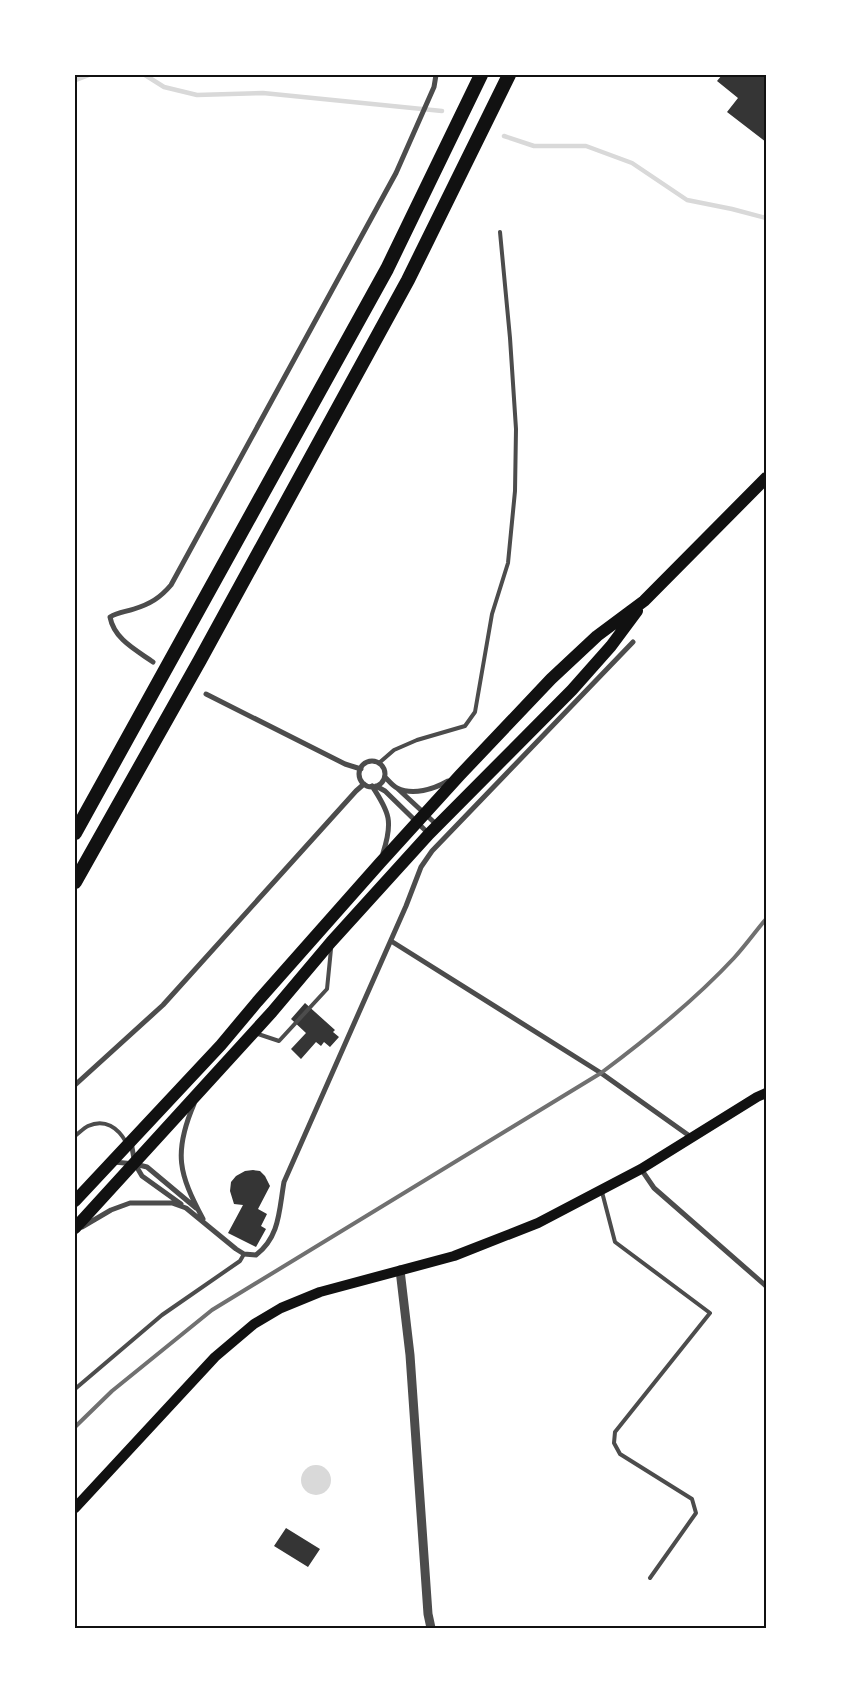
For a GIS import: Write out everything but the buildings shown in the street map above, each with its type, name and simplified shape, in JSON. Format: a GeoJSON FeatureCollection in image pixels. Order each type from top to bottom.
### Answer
{"type":"FeatureCollection","features":[{"type":"Feature","properties":{"kind":"highway"},"geometry":{"type":"LineString","coordinates":[[75,834],[387,269],[481,75]]}},
{"type":"Feature","properties":{"kind":"highway"},"geometry":{"type":"LineString","coordinates":[[75,882],[200,660],[408,280],[509,75]]}},
{"type":"Feature","properties":{"kind":"main road"},"geometry":{"type":"LineString","coordinates":[[75,1229],[253,1033],[331,942],[433,830],[572,690],[611,646],[644,601],[766,478]]}},
{"type":"Feature","properties":{"kind":"main road"},"geometry":{"type":"LineString","coordinates":[[75,1200],[130,1144],[221,1045],[256,1002],[380,864],[552,679],[597,636],[644,601]]}},
{"type":"Feature","properties":{"kind":"main road"},"geometry":{"type":"LineString","coordinates":[[75,1508],[215,1357],[254,1324],[281,1308],[320,1292],[454,1256],[538,1223],[640,1169],[766,1093]]}},
{"type":"Feature","properties":{"kind":"street"},"geometry":{"type":"LineString","coordinates":[[153,662],[119,636],[112,626],[110,617],[118,612],[150,604],[161,597],[171,585],[396,173],[434,87],[436,75]]}},
{"type":"Feature","properties":{"kind":"street"},"geometry":{"type":"LineString","coordinates":[[130,1144],[135,1164],[142,1176],[186,1208],[236,1249],[244,1254],[256,1255],[266,1247],[276,1228],[284,1182],[391,941],[421,867],[432,851],[633,642]]}},
{"type":"Feature","properties":{"kind":"street"},"geometry":{"type":"LineString","coordinates":[[206,694],[345,764],[361,768]]}},
{"type":"Feature","properties":{"kind":"street"},"geometry":{"type":"LineString","coordinates":[[374,761],[379,763],[384,769],[385,777],[421,819],[433,830],[385,791],[364,784],[360,777],[361,768],[368,762],[374,761]]}},
{"type":"Feature","properties":{"kind":"street"},"geometry":{"type":"LineString","coordinates":[[396,788],[414,791],[426,790],[460,776]]}},
{"type":"Feature","properties":{"kind":"street"},"geometry":{"type":"LineString","coordinates":[[374,786],[383,781],[385,777]]}},
{"type":"Feature","properties":{"kind":"street"},"geometry":{"type":"LineString","coordinates":[[75,1085],[163,1005],[364,784]]}},
{"type":"Feature","properties":{"kind":"street"},"geometry":{"type":"LineString","coordinates":[[374,786],[385,805],[389,818],[389,835],[380,864]]}},
{"type":"Feature","properties":{"kind":"street"},"geometry":{"type":"LineString","coordinates":[[391,941],[601,1073],[691,1138]]}},
{"type":"Feature","properties":{"kind":"street"},"geometry":{"type":"LineString","coordinates":[[198,1094],[186,1124],[180,1148],[180,1158],[184,1176],[204,1222]]}},
{"type":"Feature","properties":{"kind":"street"},"geometry":{"type":"LineString","coordinates":[[112,1162],[135,1164],[147,1168],[198,1210]]}},
{"type":"Feature","properties":{"kind":"street"},"geometry":{"type":"LineString","coordinates":[[640,1169],[654,1188],[766,1286]]}},
{"type":"Feature","properties":{"kind":"street"},"geometry":{"type":"LineString","coordinates":[[75,1229],[110,1210],[130,1203],[172,1203],[186,1208]]}},
{"type":"Feature","properties":{"kind":"street"},"geometry":{"type":"LineString","coordinates":[[400,1270],[410,1355],[428,1614],[431,1628]]}},
{"type":"Feature","properties":{"kind":"lane"},"geometry":{"type":"LineString","coordinates":[[379,763],[394,750],[417,740],[465,726],[474,712],[492,614],[508,563],[515,491],[516,429],[500,232]]}},
{"type":"Feature","properties":{"kind":"lane"},"geometry":{"type":"LineString","coordinates":[[253,1033],[279,1041],[327,989],[331,942]]}},
{"type":"Feature","properties":{"kind":"lane"},"geometry":{"type":"LineString","coordinates":[[75,1136],[87,1126],[100,1122],[120,1132],[130,1144]]}},
{"type":"Feature","properties":{"kind":"lane"},"geometry":{"type":"LineString","coordinates":[[602,1189],[615,1242],[710,1313],[615,1432],[614,1443],[620,1454],[692,1499],[696,1513],[650,1578]]}},
{"type":"Feature","properties":{"kind":"lane"},"geometry":{"type":"LineString","coordinates":[[75,1389],[162,1315],[232,1267],[240,1261],[244,1254]]}},
{"type":"Feature","properties":{"kind":"shaded area"},"geometry":{"type":"Polygon","coordinates":[[[316,1465],[327,1469],[331,1480],[327,1491],[316,1495],[305,1491],[301,1480],[305,1469],[316,1465]]]}},
{"type":"Feature","properties":{"kind":"waterway"},"geometry":{"type":"LineString","coordinates":[[75,77],[76,80],[89,75]]}},
{"type":"Feature","properties":{"kind":"waterway"},"geometry":{"type":"LineString","coordinates":[[145,75],[164,87],[197,95],[263,93],[442,111]]}},
{"type":"Feature","properties":{"kind":"waterway"},"geometry":{"type":"LineString","coordinates":[[504,136],[534,146],[586,146],[632,163],[687,200],[766,218]]}},
{"type":"Feature","properties":{"kind":"railway"},"geometry":{"type":"LineString","coordinates":[[75,1427],[112,1391],[212,1310],[601,1073],[687,1004],[734,958],[766,919]]}}]}
